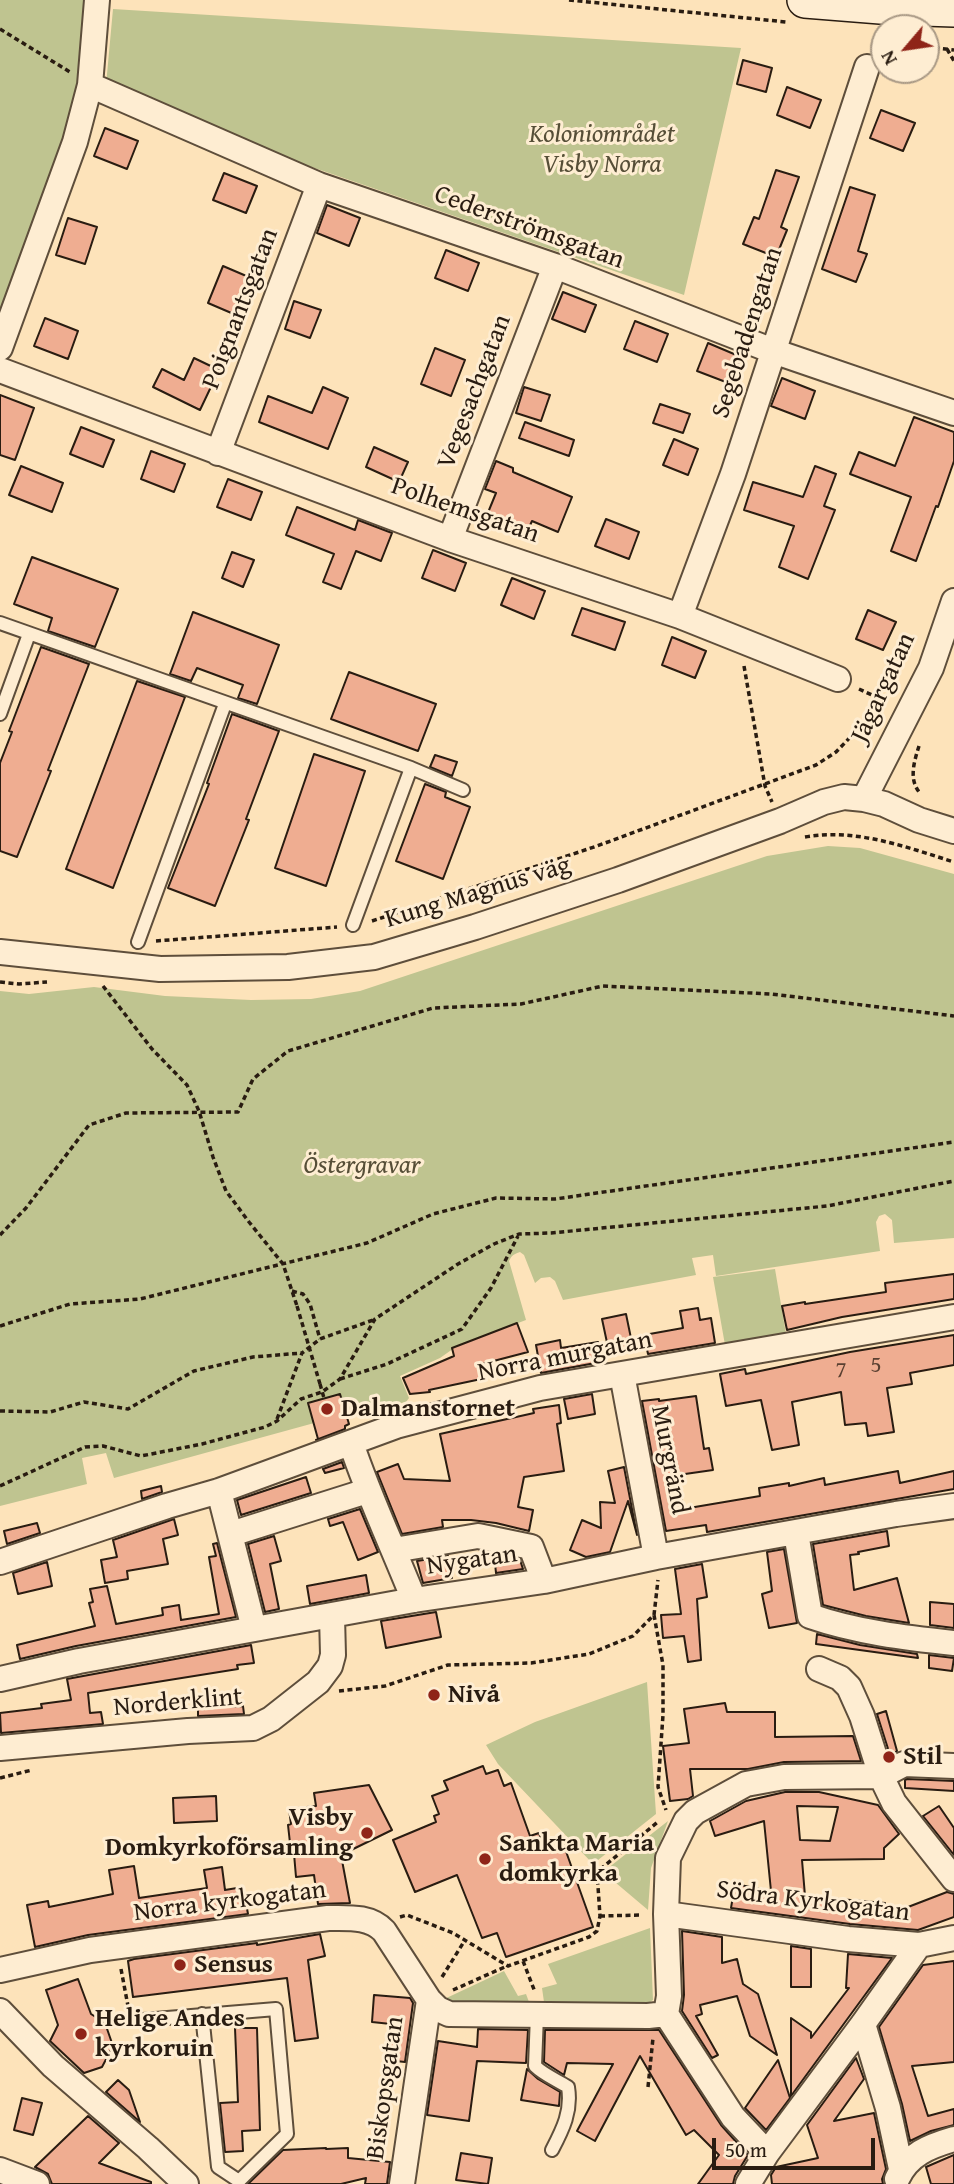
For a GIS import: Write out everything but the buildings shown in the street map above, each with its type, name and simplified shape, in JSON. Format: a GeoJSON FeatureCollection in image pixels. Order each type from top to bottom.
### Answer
{"type":"FeatureCollection","features":[{"type":"Feature","properties":{"kind":"main road"},"geometry":{"type":"LineString","coordinates":[[801,11],[893,4],[954,9]]}},
{"type":"Feature","properties":{"kind":"street"},"geometry":{"type":"LineString","coordinates":[[0,348],[75,142],[90,85],[97,0]]}},
{"type":"Feature","properties":{"kind":"street","name":"Segebadengatan"},"geometry":{"type":"LineString","coordinates":[[680,616],[733,474],[867,67]]}},
{"type":"Feature","properties":{"kind":"street","name":"Cederströmsgatan"},"geometry":{"type":"LineString","coordinates":[[90,85],[319,185],[555,266],[773,351],[954,413]]}},
{"type":"Feature","properties":{"kind":"street","name":"Poignantsgatan"},"geometry":{"type":"LineString","coordinates":[[218,453],[319,185]]}},
{"type":"Feature","properties":{"kind":"street","name":"Vegesachgatan"},"geometry":{"type":"LineString","coordinates":[[450,539],[555,266]]}},
{"type":"Feature","properties":{"kind":"street","name":"Polhemsgatan"},"geometry":{"type":"LineString","coordinates":[[0,370],[450,539],[680,616],[838,679]]}},
{"type":"Feature","properties":{"kind":"street","name":"Jägargatan"},"geometry":{"type":"LineString","coordinates":[[864,799],[930,668],[954,601]]}},
{"type":"Feature","properties":{"kind":"street","name":"Kung Magnus väg"},"geometry":{"type":"LineString","coordinates":[[0,952],[160,969],[288,967],[374,957],[592,888],[844,797],[884,804],[919,820],[954,831]]}},
{"type":"Feature","properties":{"kind":"street","name":"Norra murgatan"},"geometry":{"type":"LineString","coordinates":[[0,1562],[167,1506],[219,1492],[396,1426],[540,1388],[954,1317]]}},
{"type":"Feature","properties":{"kind":"street","name":"Murgränd"},"geometry":{"type":"LineString","coordinates":[[622,1374],[656,1557]]}},
{"type":"Feature","properties":{"kind":"street"},"geometry":{"type":"LineString","coordinates":[[351,1443],[367,1491],[414,1600]]}},
{"type":"Feature","properties":{"kind":"street"},"geometry":{"type":"LineString","coordinates":[[231,1534],[367,1491]]}},
{"type":"Feature","properties":{"kind":"street"},"geometry":{"type":"LineString","coordinates":[[219,1492],[254,1629]]}},
{"type":"Feature","properties":{"kind":"street","name":"Nygatan"},"geometry":{"type":"LineString","coordinates":[[0,1679],[79,1661],[254,1629],[414,1600],[544,1581],[656,1557],[954,1506]]}},
{"type":"Feature","properties":{"kind":"street"},"geometry":{"type":"LineString","coordinates":[[796,1533],[810,1616],[856,1628],[954,1643]]}},
{"type":"Feature","properties":{"kind":"street"},"geometry":{"type":"LineString","coordinates":[[394,1550],[478,1536],[531,1547],[544,1581]]}},
{"type":"Feature","properties":{"kind":"street","name":"Norderklint"},"geometry":{"type":"LineString","coordinates":[[0,1748],[188,1731],[253,1728],[271,1719],[318,1682],[330,1666],[333,1655],[332,1616]]}},
{"type":"Feature","properties":{"kind":"street"},"geometry":{"type":"LineString","coordinates":[[819,1670],[840,1678],[849,1687],[862,1716],[881,1776],[894,1802],[954,1879]]}},
{"type":"Feature","properties":{"kind":"street"},"geometry":{"type":"LineString","coordinates":[[767,2152],[733,2117],[666,2014],[669,1996],[666,1914],[668,1858],[686,1821],[705,1805],[746,1784],[784,1777],[881,1776],[904,1764],[954,1766]]}},
{"type":"Feature","properties":{"kind":"street","name":"Södra Kyrkogatan"},"geometry":{"type":"LineString","coordinates":[[666,1914],[848,1939],[919,1945],[954,1938]]}},
{"type":"Feature","properties":{"kind":"street","name":"Norra kyrkogatan"},"geometry":{"type":"LineString","coordinates":[[0,1977],[90,1950],[117,1946],[328,1918],[360,1918],[379,1925]]}},
{"type":"Feature","properties":{"kind":"street"},"geometry":{"type":"LineString","coordinates":[[379,1925],[429,2000],[438,2009],[449,2014],[538,2008],[649,2016],[666,2014]]}},
{"type":"Feature","properties":{"kind":"street"},"geometry":{"type":"LineString","coordinates":[[748,2184],[767,2152],[919,1945]]}},
{"type":"Feature","properties":{"kind":"street","name":"Biskopsgatan"},"geometry":{"type":"LineString","coordinates":[[402,2184],[429,2000]]}},
{"type":"Feature","properties":{"kind":"street"},"geometry":{"type":"LineString","coordinates":[[0,2011],[53,2066],[186,2184]]}},
{"type":"Feature","properties":{"kind":"street"},"geometry":{"type":"LineString","coordinates":[[863,2024],[888,2108],[898,2176]]}},
{"type":"Feature","properties":{"kind":"street"},"geometry":{"type":"LineString","coordinates":[[898,2176],[912,2158],[928,2147],[954,2139]]}},
{"type":"Feature","properties":{"kind":"street"},"geometry":{"type":"LineString","coordinates":[[0,2170],[37,2184]]}},
{"type":"Feature","properties":{"kind":"lane"},"geometry":{"type":"LineString","coordinates":[[0,623],[411,768],[463,790]]}},
{"type":"Feature","properties":{"kind":"lane"},"geometry":{"type":"LineString","coordinates":[[0,714],[29,634]]}},
{"type":"Feature","properties":{"kind":"lane"},"geometry":{"type":"LineString","coordinates":[[138,942],[225,704]]}},
{"type":"Feature","properties":{"kind":"lane"},"geometry":{"type":"LineString","coordinates":[[353,925],[411,768]]}},
{"type":"Feature","properties":{"kind":"lane"},"geometry":{"type":"LineString","coordinates":[[538,2008],[535,2066],[568,2087],[570,2100],[566,2122],[552,2150]]}},
{"type":"Feature","properties":{"kind":"lane"},"geometry":{"type":"LineString","coordinates":[[131,2021],[202,2014],[276,2009],[287,2134],[237,2182],[218,2167],[202,2014]]}},
{"type":"Feature","properties":{"kind":"path"},"geometry":{"type":"LineString","coordinates":[[569,0],[801,11]]}},
{"type":"Feature","properties":{"kind":"path"},"geometry":{"type":"LineString","coordinates":[[0,29],[90,85]]}},
{"type":"Feature","properties":{"kind":"path"},"geometry":{"type":"LineString","coordinates":[[940,48],[954,50]]}},
{"type":"Feature","properties":{"kind":"path"},"geometry":{"type":"LineString","coordinates":[[947,49],[954,61]]}},
{"type":"Feature","properties":{"kind":"path"},"geometry":{"type":"LineString","coordinates":[[746,642],[743,659],[765,786],[788,839],[822,834],[864,837],[907,846],[954,862]]}},
{"type":"Feature","properties":{"kind":"path"},"geometry":{"type":"LineString","coordinates":[[838,679],[908,714]]}},
{"type":"Feature","properties":{"kind":"path"},"geometry":{"type":"LineString","coordinates":[[138,942],[360,925],[597,846],[816,765],[836,752],[885,701]]}},
{"type":"Feature","properties":{"kind":"path"},"geometry":{"type":"LineString","coordinates":[[919,744],[913,764],[913,778],[917,790],[928,801]]}},
{"type":"Feature","properties":{"kind":"path"},"geometry":{"type":"LineString","coordinates":[[99,980],[152,1049],[187,1085],[199,1111],[226,1191],[283,1264],[324,1398]]}},
{"type":"Feature","properties":{"kind":"path"},"geometry":{"type":"LineString","coordinates":[[0,1235],[26,1208],[89,1125],[126,1113],[238,1112],[253,1079],[288,1051],[433,1008],[521,1004],[603,986],[771,994],[954,1016]]}},
{"type":"Feature","properties":{"kind":"path"},"geometry":{"type":"LineString","coordinates":[[0,1326],[70,1304],[140,1299],[367,1243],[433,1214],[496,1198],[555,1199],[954,1142]]}},
{"type":"Feature","properties":{"kind":"path"},"geometry":{"type":"LineString","coordinates":[[276,1421],[302,1353],[320,1339],[375,1319],[458,1264],[519,1234],[827,1206],[954,1181]]}},
{"type":"Feature","properties":{"kind":"path"},"geometry":{"type":"LineString","coordinates":[[0,1486],[85,1447],[103,1446],[141,1456],[202,1444],[265,1427],[301,1399],[323,1392],[340,1379],[387,1364],[462,1329],[491,1288],[519,1234]]}},
{"type":"Feature","properties":{"kind":"path"},"geometry":{"type":"LineString","coordinates":[[292,1292],[303,1294],[310,1304],[320,1339]]}},
{"type":"Feature","properties":{"kind":"path"},"geometry":{"type":"LineString","coordinates":[[340,1379],[375,1319]]}},
{"type":"Feature","properties":{"kind":"path"},"geometry":{"type":"LineString","coordinates":[[0,1410],[50,1412],[84,1402],[128,1409],[194,1371],[253,1357],[302,1353]]}},
{"type":"Feature","properties":{"kind":"path"},"geometry":{"type":"LineString","coordinates":[[576,1880],[597,1872],[667,1813],[658,1787],[663,1665],[654,1615],[658,1589],[656,1557]]}},
{"type":"Feature","properties":{"kind":"path"},"geometry":{"type":"LineString","coordinates":[[318,1682],[338,1691],[385,1686],[448,1665],[531,1663],[589,1654],[632,1636],[654,1615]]}},
{"type":"Feature","properties":{"kind":"path"},"geometry":{"type":"LineString","coordinates":[[429,2000],[508,1966],[589,1937],[597,1931],[600,1916],[597,1872]]}},
{"type":"Feature","properties":{"kind":"path"},"geometry":{"type":"LineString","coordinates":[[600,1916],[666,1914]]}},
{"type":"Feature","properties":{"kind":"path"},"geometry":{"type":"LineString","coordinates":[[379,1925],[407,1915],[453,1933],[508,1966]]}},
{"type":"Feature","properties":{"kind":"path"},"geometry":{"type":"LineString","coordinates":[[429,2000],[465,1940]]}},
{"type":"Feature","properties":{"kind":"path"},"geometry":{"type":"LineString","coordinates":[[117,1946],[131,2021]]}},
{"type":"Feature","properties":{"kind":"path"},"geometry":{"type":"LineString","coordinates":[[523,1961],[538,2008]]}},
{"type":"Feature","properties":{"kind":"path"},"geometry":{"type":"LineString","coordinates":[[648,2087],[651,2051]]}},
{"type":"Feature","properties":{"kind":"green space"},"geometry":{"type":"Polygon","coordinates":[[[0,0],[84,0],[79,99],[0,309],[0,0]]]}},
{"type":"Feature","properties":{"kind":"green space","name":"Koloniområdet Visby Norra"},"geometry":{"type":"Polygon","coordinates":[[[113,9],[741,48],[684,295],[105,96],[113,9]]]}},
{"type":"Feature","properties":{"kind":"green space","name":"Östergravar"},"geometry":{"type":"Polygon","coordinates":[[[828,846],[860,848],[954,874],[954,1238],[894,1243],[892,1220],[885,1214],[879,1216],[876,1222],[880,1251],[716,1276],[713,1255],[692,1258],[696,1275],[563,1300],[555,1281],[550,1277],[541,1278],[535,1283],[524,1255],[520,1252],[513,1255],[509,1261],[526,1320],[457,1346],[440,1358],[400,1376],[409,1398],[406,1402],[347,1414],[114,1478],[106,1453],[82,1458],[87,1484],[0,1506],[0,991],[29,994],[94,987],[165,996],[251,1000],[311,999],[360,991],[767,856],[828,846]]]}},
{"type":"Feature","properties":{"kind":"green space"},"geometry":{"type":"Polygon","coordinates":[[[775,1269],[786,1334],[725,1345],[713,1277],[775,1269]]]}},
{"type":"Feature","properties":{"kind":"green space"},"geometry":{"type":"Polygon","coordinates":[[[647,1682],[656,1814],[593,1864],[498,1764],[486,1745],[535,1722],[647,1682]]]}},
{"type":"Feature","properties":{"kind":"green space"},"geometry":{"type":"Polygon","coordinates":[[[668,1821],[651,1868],[648,1910],[603,1872],[668,1821]]]}},
{"type":"Feature","properties":{"kind":"green space"},"geometry":{"type":"Polygon","coordinates":[[[650,1928],[653,2000],[641,2008],[545,2009],[542,1988],[557,1984],[548,1964],[650,1928]]]}},
{"type":"Feature","properties":{"kind":"green space"},"geometry":{"type":"Polygon","coordinates":[[[504,1971],[518,1996],[526,1994],[529,2002],[447,2006],[440,2001],[504,1971]]]}},
{"type":"Feature","properties":{"kind":"place","name":"Dalmanstornet"},"geometry":{"type":"Point","coordinates":[327,1409]}},
{"type":"Feature","properties":{"kind":"place","name":"Nivå"},"geometry":{"type":"Point","coordinates":[434,1695]}},
{"type":"Feature","properties":{"kind":"place","name":"Stil"},"geometry":{"type":"Point","coordinates":[889,1757]}},
{"type":"Feature","properties":{"kind":"place","name":"Visby Domkyrkoförsamling"},"geometry":{"type":"Point","coordinates":[367,1833]}},
{"type":"Feature","properties":{"kind":"place","name":"Sankta Maria domkyrka"},"geometry":{"type":"Point","coordinates":[485,1859]}},
{"type":"Feature","properties":{"kind":"place","name":"Sensus"},"geometry":{"type":"Point","coordinates":[180,1965]}},
{"type":"Feature","properties":{"kind":"place","name":"Helige Andes kyrkoruin"},"geometry":{"type":"Point","coordinates":[81,2034]}}]}
